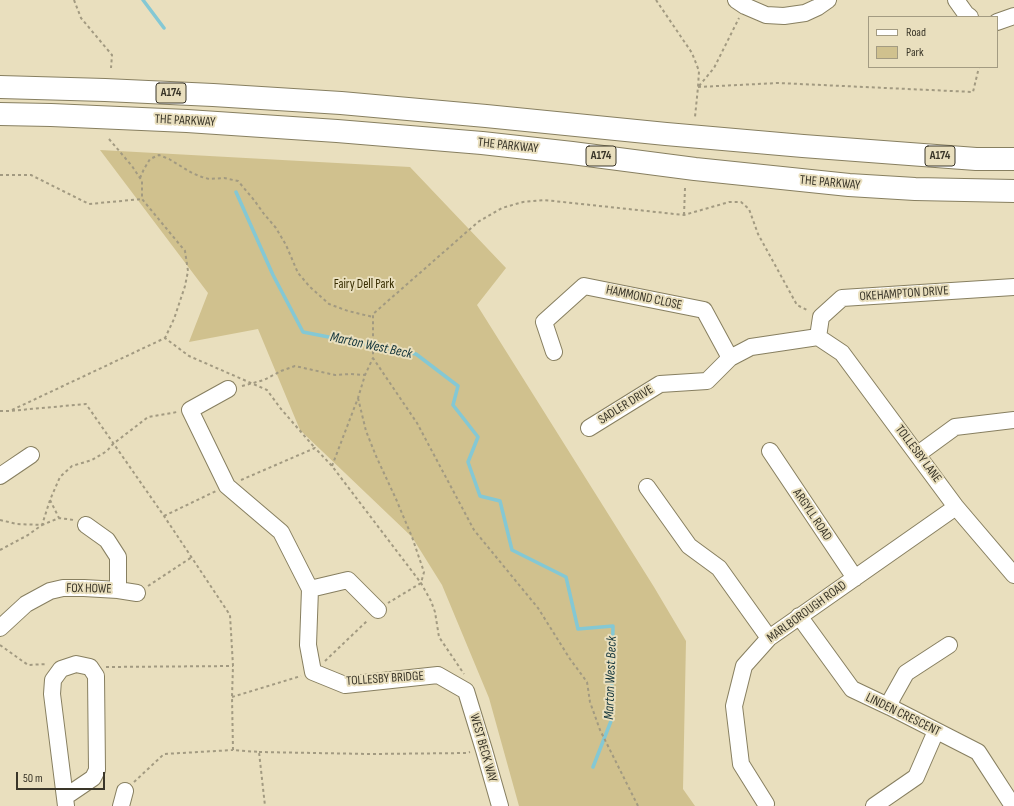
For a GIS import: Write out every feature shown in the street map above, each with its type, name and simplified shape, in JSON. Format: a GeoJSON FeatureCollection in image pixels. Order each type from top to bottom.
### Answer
{"type":"FeatureCollection","features":[{"type":"Feature","properties":{"kind":"highway","name":"THE PARKWAY"},"geometry":{"type":"LineString","coordinates":[[0,88],[105,90],[341,103],[865,152],[976,159],[1014,159]]}},
{"type":"Feature","properties":{"kind":"highway","name":"THE PARKWAY"},"geometry":{"type":"LineString","coordinates":[[0,114],[180,120],[337,131],[482,143],[695,169],[849,185],[915,189],[1014,191]]}},
{"type":"Feature","properties":{"kind":"highway"},"geometry":{"type":"LineString","coordinates":[[865,152],[1014,146]]}},
{"type":"Feature","properties":{"kind":"street"},"geometry":{"type":"LineString","coordinates":[[740,3],[766,15],[784,16],[805,12],[818,7],[828,0]]}},
{"type":"Feature","properties":{"kind":"street"},"geometry":{"type":"LineString","coordinates":[[956,0],[969,16]]}},
{"type":"Feature","properties":{"kind":"street"},"geometry":{"type":"LineString","coordinates":[[998,22],[1014,16]]}},
{"type":"Feature","properties":{"kind":"street","name":"HAMMOND CLOSE"},"geometry":{"type":"LineString","coordinates":[[554,352],[544,322],[584,286],[704,310],[730,358]]}},
{"type":"Feature","properties":{"kind":"street","name":"OKEHAMPTON DRIVE"},"geometry":{"type":"LineString","coordinates":[[821,317],[842,298],[1014,287]]}},
{"type":"Feature","properties":{"kind":"street"},"geometry":{"type":"LineString","coordinates":[[818,337],[821,317]]}},
{"type":"Feature","properties":{"kind":"street","name":"SADLER DRIVE"},"geometry":{"type":"LineString","coordinates":[[589,428],[660,384],[707,381],[730,358],[751,347],[818,337]]}},
{"type":"Feature","properties":{"kind":"street","name":"TOLLESBY LANE"},"geometry":{"type":"LineString","coordinates":[[818,337],[842,353],[956,507],[1014,576]]}},
{"type":"Feature","properties":{"kind":"street"},"geometry":{"type":"LineString","coordinates":[[228,389],[190,410],[227,486],[281,532],[310,589],[308,645],[313,672]]}},
{"type":"Feature","properties":{"kind":"street"},"geometry":{"type":"LineString","coordinates":[[918,454],[955,427],[1014,420]]}},
{"type":"Feature","properties":{"kind":"street","name":"ARGYLL ROAD"},"geometry":{"type":"LineString","coordinates":[[770,451],[854,578]]}},
{"type":"Feature","properties":{"kind":"street"},"geometry":{"type":"LineString","coordinates":[[0,476],[31,455]]}},
{"type":"Feature","properties":{"kind":"street"},"geometry":{"type":"LineString","coordinates":[[647,487],[689,546],[719,568],[769,638]]}},
{"type":"Feature","properties":{"kind":"street","name":"MARLBOROUGH ROAD"},"geometry":{"type":"LineString","coordinates":[[766,804],[741,764],[734,706],[744,666],[769,638],[956,507]]}},
{"type":"Feature","properties":{"kind":"street","name":"FOX HOWE"},"geometry":{"type":"LineString","coordinates":[[86,525],[107,540],[118,557],[118,590]]}},
{"type":"Feature","properties":{"kind":"street"},"geometry":{"type":"LineString","coordinates":[[310,589],[348,580],[378,610]]}},
{"type":"Feature","properties":{"kind":"street","name":"FOX HOWE"},"geometry":{"type":"LineString","coordinates":[[0,628],[26,604],[50,591],[63,588],[84,588],[118,590],[137,593]]}},
{"type":"Feature","properties":{"kind":"street","name":"LINDEN CRESCENT"},"geometry":{"type":"LineString","coordinates":[[799,616],[852,689],[978,752],[1013,806]]}},
{"type":"Feature","properties":{"kind":"street"},"geometry":{"type":"LineString","coordinates":[[890,707],[892,698],[906,673],[949,645]]}},
{"type":"Feature","properties":{"kind":"street"},"geometry":{"type":"LineString","coordinates":[[76,664],[90,667],[96,676],[97,770],[94,778],[66,802],[52,694],[54,680],[61,669],[76,664]]}},
{"type":"Feature","properties":{"kind":"street","name":"TOLLESBY BRIDGE"},"geometry":{"type":"LineString","coordinates":[[313,672],[345,685],[438,675],[466,691]]}},
{"type":"Feature","properties":{"kind":"street","name":"WEST BECK WAY"},"geometry":{"type":"LineString","coordinates":[[466,691],[500,806]]}},
{"type":"Feature","properties":{"kind":"street"},"geometry":{"type":"LineString","coordinates":[[874,806],[916,777],[936,731]]}},
{"type":"Feature","properties":{"kind":"path"},"geometry":{"type":"LineString","coordinates":[[74,0],[81,18],[112,55],[111,68]]}},
{"type":"Feature","properties":{"kind":"path"},"geometry":{"type":"LineString","coordinates":[[656,0],[692,53],[699,71],[695,117]]}},
{"type":"Feature","properties":{"kind":"path"},"geometry":{"type":"LineString","coordinates":[[698,87],[714,68],[740,3]]}},
{"type":"Feature","properties":{"kind":"path"},"geometry":{"type":"LineString","coordinates":[[698,87],[778,82],[973,92],[979,68]]}},
{"type":"Feature","properties":{"kind":"path"},"geometry":{"type":"LineString","coordinates":[[9,411],[165,338],[174,319],[185,286],[188,271],[185,251],[142,199],[142,181],[109,138]]}},
{"type":"Feature","properties":{"kind":"path"},"geometry":{"type":"LineString","coordinates":[[140,178],[150,159],[159,155],[202,177],[209,179],[224,178],[238,181],[276,228],[286,245],[298,273],[310,287],[330,304],[348,311],[374,317]]}},
{"type":"Feature","properties":{"kind":"path"},"geometry":{"type":"LineString","coordinates":[[0,174],[31,175],[89,204],[142,199]]}},
{"type":"Feature","properties":{"kind":"path"},"geometry":{"type":"LineString","coordinates":[[684,215],[685,188]]}},
{"type":"Feature","properties":{"kind":"path"},"geometry":{"type":"LineString","coordinates":[[638,806],[600,730],[590,702],[587,682],[570,659],[538,608],[474,530],[417,423],[374,358],[374,314],[478,222],[502,208],[524,202],[544,200],[684,215],[729,202],[741,202],[749,209],[758,234],[797,305],[821,317]]}},
{"type":"Feature","properties":{"kind":"path"},"geometry":{"type":"LineString","coordinates":[[165,338],[189,356],[254,383],[267,390],[281,409],[332,466],[420,583],[431,601],[435,612],[439,637],[464,673],[466,691]]}},
{"type":"Feature","properties":{"kind":"path"},"geometry":{"type":"LineString","coordinates":[[332,466],[358,398],[365,375],[374,358]]}},
{"type":"Feature","properties":{"kind":"path"},"geometry":{"type":"LineString","coordinates":[[254,383],[295,366],[334,374],[365,375]]}},
{"type":"Feature","properties":{"kind":"path"},"geometry":{"type":"LineString","coordinates":[[232,697],[313,672],[378,610],[420,583],[424,572],[419,556],[366,431],[358,398]]}},
{"type":"Feature","properties":{"kind":"path"},"geometry":{"type":"LineString","coordinates":[[0,411],[86,404],[164,516],[230,615],[233,666],[233,750]]}},
{"type":"Feature","properties":{"kind":"path"},"geometry":{"type":"LineString","coordinates":[[42,525],[50,500],[60,477],[72,466],[92,460],[107,451],[113,444],[148,417],[190,410]]}},
{"type":"Feature","properties":{"kind":"path"},"geometry":{"type":"LineString","coordinates":[[164,516],[227,486],[315,448]]}},
{"type":"Feature","properties":{"kind":"path"},"geometry":{"type":"LineString","coordinates":[[50,500],[59,518]]}},
{"type":"Feature","properties":{"kind":"path"},"geometry":{"type":"LineString","coordinates":[[0,550],[28,535],[42,525],[59,518],[72,519],[86,525]]}},
{"type":"Feature","properties":{"kind":"path"},"geometry":{"type":"LineString","coordinates":[[0,520],[17,524],[42,525]]}},
{"type":"Feature","properties":{"kind":"path"},"geometry":{"type":"LineString","coordinates":[[137,593],[192,557]]}},
{"type":"Feature","properties":{"kind":"path"},"geometry":{"type":"LineString","coordinates":[[0,645],[28,665],[48,664]]}},
{"type":"Feature","properties":{"kind":"path"},"geometry":{"type":"LineString","coordinates":[[90,667],[233,666]]}},
{"type":"Feature","properties":{"kind":"path"},"geometry":{"type":"LineString","coordinates":[[123,799],[164,754],[233,750],[259,752],[370,754],[466,753],[484,750]]}},
{"type":"Feature","properties":{"kind":"path"},"geometry":{"type":"LineString","coordinates":[[259,752],[265,806]]}},
{"type":"Feature","properties":{"kind":"green space","name":"Fairy Dell Park"},"geometry":{"type":"Polygon","coordinates":[[[100,150],[410,167],[506,268],[477,305],[654,587],[686,641],[683,789],[695,806],[519,806],[489,698],[442,585],[412,537],[300,430],[258,329],[189,342],[208,293],[100,150]]]}},
{"type":"Feature","properties":{"kind":"waterway","name":"Marton West Beck"},"geometry":{"type":"LineString","coordinates":[[143,0],[164,28]]}},
{"type":"Feature","properties":{"kind":"waterway","name":"Marton West Beck"},"geometry":{"type":"LineString","coordinates":[[236,192],[273,275],[303,332],[416,354],[458,386],[453,405],[478,437],[468,462],[480,496],[500,501],[512,550],[566,577],[578,629],[613,626],[611,721],[593,767]]}}]}
